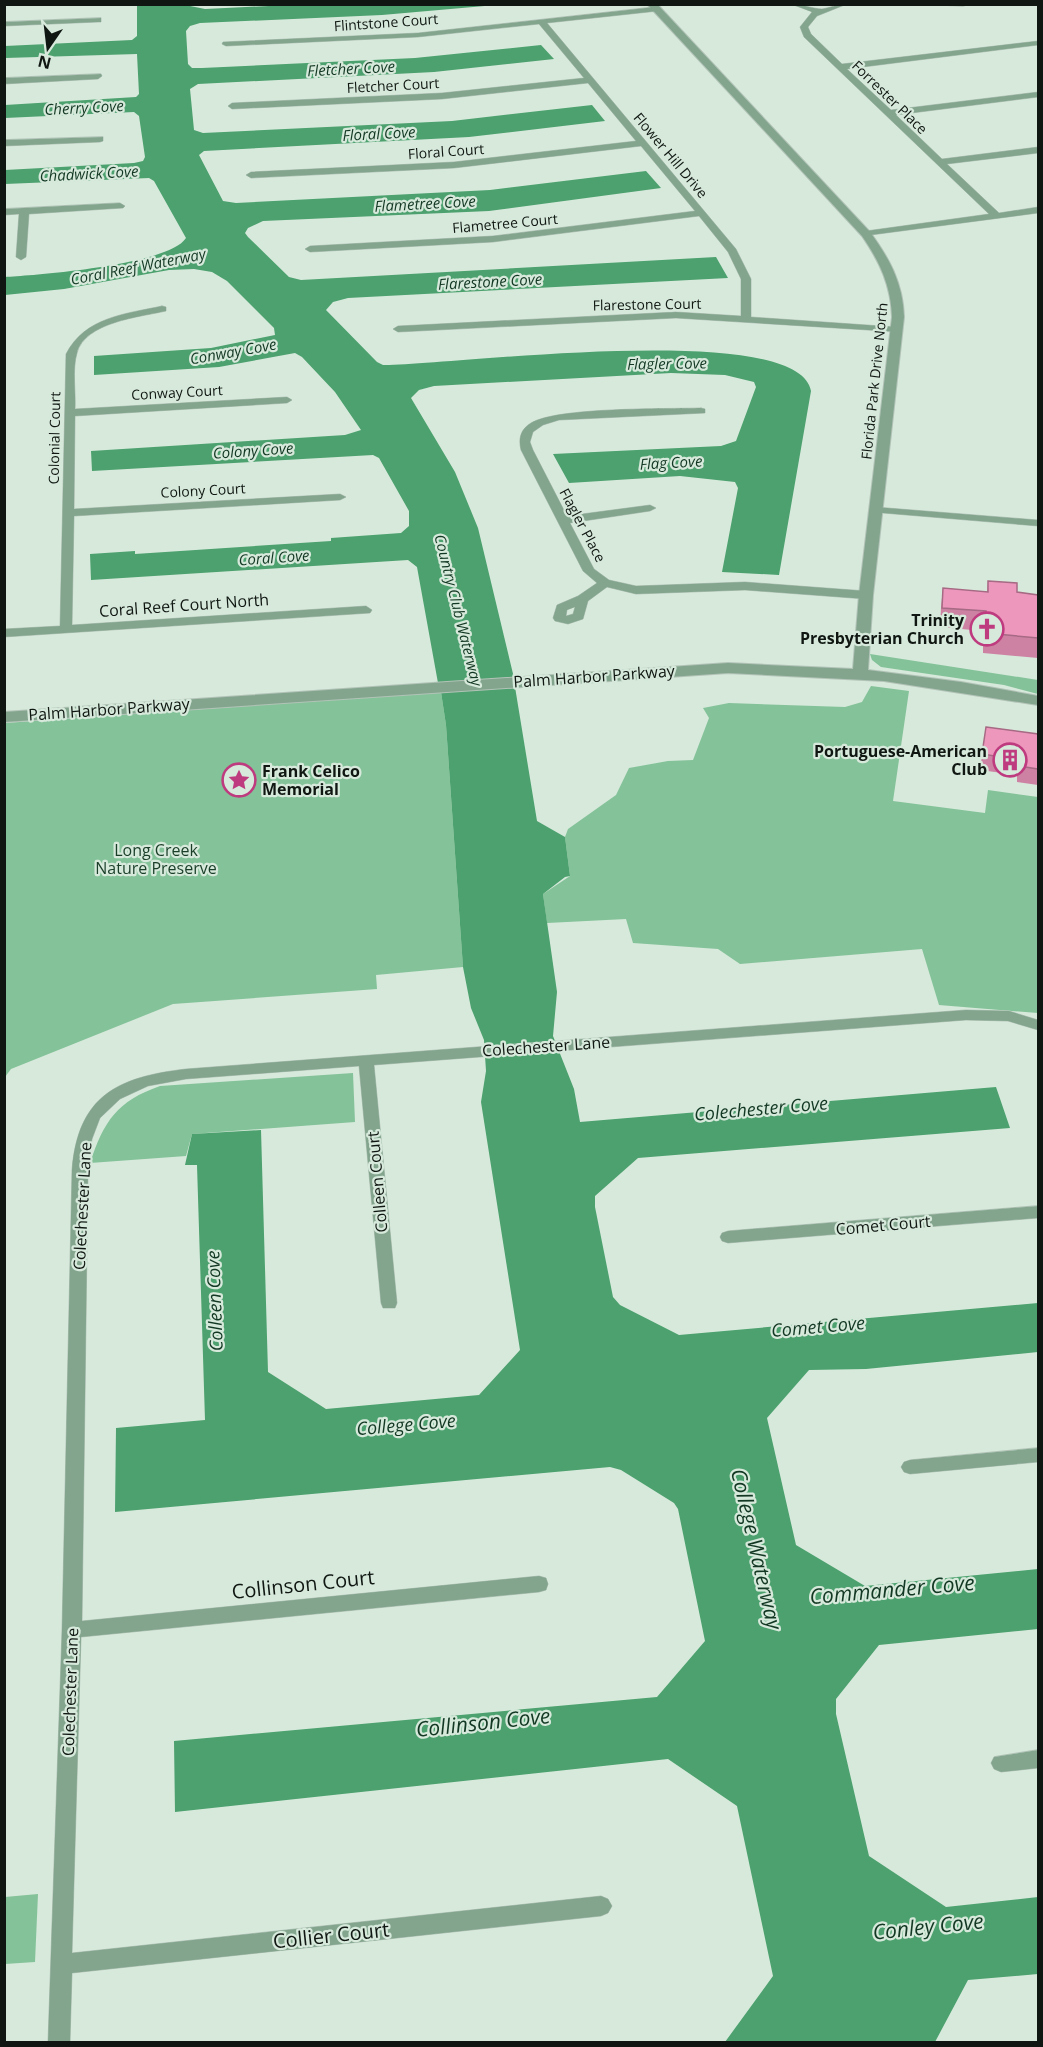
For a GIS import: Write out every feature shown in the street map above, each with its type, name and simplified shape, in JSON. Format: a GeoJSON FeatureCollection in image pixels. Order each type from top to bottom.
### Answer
{"type":"FeatureCollection","features":[{"type":"Feature","properties":{"kind":"street"},"geometry":{"type":"LineString","coordinates":[[795,4],[818,11],[843,4]]}},
{"type":"Feature","properties":{"kind":"street"},"geometry":{"type":"LineString","coordinates":[[915,4],[964,4]]}},
{"type":"Feature","properties":{"kind":"street","name":"Flintstone Court"},"geometry":{"type":"LineString","coordinates":[[226,44],[418,35],[653,7]]}},
{"type":"Feature","properties":{"kind":"street","name":"Florida Park Drive North"},"geometry":{"type":"LineString","coordinates":[[653,7],[866,234],[882,256],[893,280],[897,296],[896,330],[866,595],[860,673]]}},
{"type":"Feature","properties":{"kind":"street","name":"Forrester Place"},"geometry":{"type":"LineString","coordinates":[[818,11],[808,18],[804,29],[809,37],[997,216]]}},
{"type":"Feature","properties":{"kind":"street"},"geometry":{"type":"LineString","coordinates":[[4,24],[98,20]]}},
{"type":"Feature","properties":{"kind":"street","name":"Flower Hill Drive"},"geometry":{"type":"LineString","coordinates":[[542,22],[728,244],[741,266],[747,291],[746,319]]}},
{"type":"Feature","properties":{"kind":"street"},"geometry":{"type":"LineString","coordinates":[[839,67],[1038,44]]}},
{"type":"Feature","properties":{"kind":"street"},"geometry":{"type":"LineString","coordinates":[[4,81],[98,76]]}},
{"type":"Feature","properties":{"kind":"street","name":"Fletcher Court"},"geometry":{"type":"LineString","coordinates":[[232,106],[430,97],[590,80]]}},
{"type":"Feature","properties":{"kind":"street"},"geometry":{"type":"LineString","coordinates":[[888,113],[1038,94]]}},
{"type":"Feature","properties":{"kind":"street"},"geometry":{"type":"LineString","coordinates":[[4,143],[100,139]]}},
{"type":"Feature","properties":{"kind":"street","name":"Floral Court"},"geometry":{"type":"LineString","coordinates":[[251,175],[454,165],[642,143]]}},
{"type":"Feature","properties":{"kind":"street"},"geometry":{"type":"LineString","coordinates":[[940,162],[1038,150]]}},
{"type":"Feature","properties":{"kind":"street"},"geometry":{"type":"LineString","coordinates":[[4,212],[120,206]]}},
{"type":"Feature","properties":{"kind":"street"},"geometry":{"type":"LineString","coordinates":[[866,234],[1038,210]]}},
{"type":"Feature","properties":{"kind":"street"},"geometry":{"type":"LineString","coordinates":[[21,257],[24,211]]}},
{"type":"Feature","properties":{"kind":"street","name":"Flametree Court"},"geometry":{"type":"LineString","coordinates":[[310,249],[493,239],[702,213]]}},
{"type":"Feature","properties":{"kind":"street","name":"Colonial Court"},"geometry":{"type":"LineString","coordinates":[[66,629],[71,358],[77,342],[101,325],[162,309]]}},
{"type":"Feature","properties":{"kind":"street","name":"Flarestone Court"},"geometry":{"type":"LineString","coordinates":[[398,329],[658,315],[896,330]]}},
{"type":"Feature","properties":{"kind":"street","name":"Conway Court"},"geometry":{"type":"LineString","coordinates":[[69,413],[286,400]]}},
{"type":"Feature","properties":{"kind":"street","name":"Flagler Place"},"geometry":{"type":"LineString","coordinates":[[701,411],[568,416],[545,420],[534,426],[524,437],[525,446],[586,567],[605,583],[642,591],[745,586],[866,595]]}},
{"type":"Feature","properties":{"kind":"street","name":"Colony Court"},"geometry":{"type":"LineString","coordinates":[[67,513],[340,497]]}},
{"type":"Feature","properties":{"kind":"street"},"geometry":{"type":"LineString","coordinates":[[563,520],[650,508]]}},
{"type":"Feature","properties":{"kind":"street"},"geometry":{"type":"LineString","coordinates":[[875,510],[1038,523]]}},
{"type":"Feature","properties":{"kind":"street"},"geometry":{"type":"LineString","coordinates":[[582,599],[605,583]]}},
{"type":"Feature","properties":{"kind":"street","name":"Coral Reef Court North"},"geometry":{"type":"LineString","coordinates":[[4,633],[366,610]]}},
{"type":"Feature","properties":{"kind":"street","name":"Palm Harbor Parkway"},"geometry":{"type":"LineString","coordinates":[[4,717],[728,668],[860,673],[954,685],[1038,701]]}},
{"type":"Feature","properties":{"kind":"street","name":"Colechester Lane"},"geometry":{"type":"LineString","coordinates":[[59,2043],[72,1630],[80,1170],[87,1127],[101,1108],[121,1092],[158,1078],[966,1015],[1009,1016],[1038,1025]]}},
{"type":"Feature","properties":{"kind":"street","name":"Colleen Court"},"geometry":{"type":"LineString","coordinates":[[366,1060],[388,1303]]}},
{"type":"Feature","properties":{"kind":"street","name":"Comet Court"},"geometry":{"type":"LineString","coordinates":[[728,1237],[1038,1212]]}},
{"type":"Feature","properties":{"kind":"street"},"geometry":{"type":"LineString","coordinates":[[910,1467],[1038,1455]]}},
{"type":"Feature","properties":{"kind":"street","name":"Collinson Court"},"geometry":{"type":"LineString","coordinates":[[72,1630],[539,1584]]}},
{"type":"Feature","properties":{"kind":"street"},"geometry":{"type":"LineString","coordinates":[[1001,1763],[1038,1759]]}},
{"type":"Feature","properties":{"kind":"street","name":"Collier Court"},"geometry":{"type":"LineString","coordinates":[[61,1964],[601,1906]]}},
{"type":"Feature","properties":{"kind":"green space"},"geometry":{"type":"Polygon","coordinates":[[[870,654],[1038,680],[1038,694],[1004,685],[881,667],[872,660],[870,654]]]}},
{"type":"Feature","properties":{"kind":"green space"},"geometry":{"type":"Polygon","coordinates":[[[871,686],[909,691],[893,801],[985,813],[988,790],[1038,797],[1038,1013],[939,1005],[922,949],[740,964],[718,949],[633,943],[626,919],[547,923],[543,894],[570,876],[565,837],[568,829],[616,795],[629,768],[668,761],[693,760],[709,718],[703,708],[729,703],[845,707],[862,702],[871,686]]]}},
{"type":"Feature","properties":{"kind":"green space","name":"Long Creek Nature Preserve"},"geometry":{"type":"Polygon","coordinates":[[[441,692],[446,725],[463,967],[376,975],[377,989],[173,1004],[11,1069],[5,1077],[5,723],[441,692]]]}},
{"type":"Feature","properties":{"kind":"green space"},"geometry":{"type":"Polygon","coordinates":[[[353,1073],[355,1122],[192,1134],[186,1156],[90,1163],[101,1135],[114,1114],[133,1098],[160,1086],[353,1073]]]}},
{"type":"Feature","properties":{"kind":"green space"},"geometry":{"type":"Polygon","coordinates":[[[38,1894],[35,1962],[5,1964],[5,1897],[38,1894]]]}},
{"type":"Feature","properties":{"kind":"water"},"geometry":{"type":"Polygon","coordinates":[[[310,4],[496,5],[382,15],[200,23],[190,26],[186,31],[188,64],[192,68],[202,68],[415,58],[541,45],[554,59],[434,72],[198,84],[190,89],[194,130],[203,133],[452,121],[592,105],[605,121],[469,137],[204,151],[199,155],[223,201],[236,203],[490,190],[646,171],[661,188],[489,211],[263,221],[248,228],[245,233],[248,237],[289,277],[301,280],[716,257],[728,278],[348,298],[333,302],[326,310],[377,362],[383,365],[542,354],[686,351],[747,356],[791,369],[811,391],[779,575],[722,572],[738,488],[735,482],[680,476],[569,483],[553,454],[721,446],[736,441],[756,387],[754,382],[725,375],[671,373],[434,386],[419,390],[411,398],[455,472],[478,528],[514,678],[438,683],[417,567],[408,560],[91,580],[90,554],[135,551],[135,554],[331,541],[331,538],[401,533],[409,526],[409,511],[379,458],[373,455],[92,471],[91,451],[345,435],[361,430],[335,392],[302,357],[295,353],[219,367],[94,375],[94,356],[211,348],[275,335],[274,328],[227,281],[212,272],[194,269],[169,270],[64,289],[5,295],[5,277],[72,271],[130,262],[175,247],[186,238],[154,181],[149,178],[5,184],[5,170],[134,163],[143,161],[145,157],[139,116],[134,112],[5,118],[5,105],[136,97],[139,94],[137,54],[5,58],[5,46],[132,40],[137,36],[137,5],[185,5],[205,9],[310,4]]]}},
{"type":"Feature","properties":{"kind":"water"},"geometry":{"type":"Polygon","coordinates":[[[515,687],[537,821],[565,837],[570,876],[565,877],[543,894],[557,992],[553,1036],[574,1089],[580,1122],[996,1087],[1010,1128],[638,1158],[595,1196],[595,1207],[613,1297],[620,1305],[679,1335],[1038,1303],[1038,1352],[866,1369],[809,1370],[767,1418],[796,1545],[865,1586],[1038,1569],[1038,1629],[879,1645],[836,1699],[836,1714],[869,1856],[946,1907],[1038,1897],[1038,1974],[968,1980],[935,2042],[725,2042],[773,1976],[737,1806],[668,1759],[175,1812],[174,1741],[657,1697],[705,1641],[678,1509],[674,1503],[621,1470],[610,1467],[115,1512],[116,1428],[205,1420],[197,1165],[185,1165],[192,1134],[261,1130],[268,1372],[326,1409],[479,1395],[520,1350],[481,1102],[486,1071],[484,1040],[471,1008],[463,967],[446,725],[441,692],[515,687]]]}},
{"type":"Feature","properties":{"kind":"building"},"geometry":{"type":"Polygon","coordinates":[[[988,581],[1017,583],[1017,592],[1038,595],[1038,638],[986,633],[986,611],[942,608],[943,588],[988,592],[988,581]]]}},
{"type":"Feature","properties":{"kind":"building"},"geometry":{"type":"Polygon","coordinates":[[[986,727],[1038,734],[1038,769],[1019,766],[1020,760],[982,754],[986,727]]]}},
{"type":"Feature","properties":{"kind":"place","name":"Trinity Presbyterian Church"},"geometry":{"type":"Point","coordinates":[987,629]}},
{"type":"Feature","properties":{"kind":"place","name":"Portuguese-American Club"},"geometry":{"type":"Point","coordinates":[1010,760]}},
{"type":"Feature","properties":{"kind":"place","name":"Frank Celico Memorial"},"geometry":{"type":"Point","coordinates":[239,780]}},
{"type":"Feature","properties":{"kind":"water label","name":"Fletcher Cove"},"geometry":{"type":"Point","coordinates":[351,68]}},
{"type":"Feature","properties":{"kind":"water label","name":"Cherry Cove"},"geometry":{"type":"Point","coordinates":[84,107]}},
{"type":"Feature","properties":{"kind":"water label","name":"Floral Cove"},"geometry":{"type":"Point","coordinates":[379,133]}},
{"type":"Feature","properties":{"kind":"water label","name":"Chadwick Cove"},"geometry":{"type":"Point","coordinates":[89,173]}},
{"type":"Feature","properties":{"kind":"water label","name":"Flametree Cove"},"geometry":{"type":"Point","coordinates":[425,203]}},
{"type":"Feature","properties":{"kind":"water label","name":"Coral Reef Waterway"},"geometry":{"type":"Point","coordinates":[138,266]}},
{"type":"Feature","properties":{"kind":"water label","name":"Flarestone Cove"},"geometry":{"type":"Point","coordinates":[490,281]}},
{"type":"Feature","properties":{"kind":"water label","name":"Conway Cove"},"geometry":{"type":"Point","coordinates":[233,351]}},
{"type":"Feature","properties":{"kind":"water label","name":"Flagler Cove"},"geometry":{"type":"Point","coordinates":[667,363]}},
{"type":"Feature","properties":{"kind":"water label","name":"Colony Cove"},"geometry":{"type":"Point","coordinates":[253,450]}},
{"type":"Feature","properties":{"kind":"water label","name":"Flag Cove"},"geometry":{"type":"Point","coordinates":[671,462]}},
{"type":"Feature","properties":{"kind":"water label","name":"Coral Cove"},"geometry":{"type":"Point","coordinates":[274,557]}},
{"type":"Feature","properties":{"kind":"water label","name":"Country Club Waterway"},"geometry":{"type":"Point","coordinates":[459,610]}},
{"type":"Feature","properties":{"kind":"water label","name":"Colechester Cove"},"geometry":{"type":"Point","coordinates":[761,1108]}},
{"type":"Feature","properties":{"kind":"water label","name":"Colleen Cove"},"geometry":{"type":"Point","coordinates":[214,1301]}},
{"type":"Feature","properties":{"kind":"water label","name":"Comet Cove"},"geometry":{"type":"Point","coordinates":[818,1326]}},
{"type":"Feature","properties":{"kind":"water label","name":"College Cove"},"geometry":{"type":"Point","coordinates":[406,1424]}},
{"type":"Feature","properties":{"kind":"water label","name":"College Waterway"},"geometry":{"type":"Point","coordinates":[757,1549]}},
{"type":"Feature","properties":{"kind":"water label","name":"Commander Cove"},"geometry":{"type":"Point","coordinates":[892,1589]}},
{"type":"Feature","properties":{"kind":"water label","name":"Collinson Cove"},"geometry":{"type":"Point","coordinates":[483,1722]}},
{"type":"Feature","properties":{"kind":"water label","name":"Conley Cove"},"geometry":{"type":"Point","coordinates":[928,1926]}}]}
